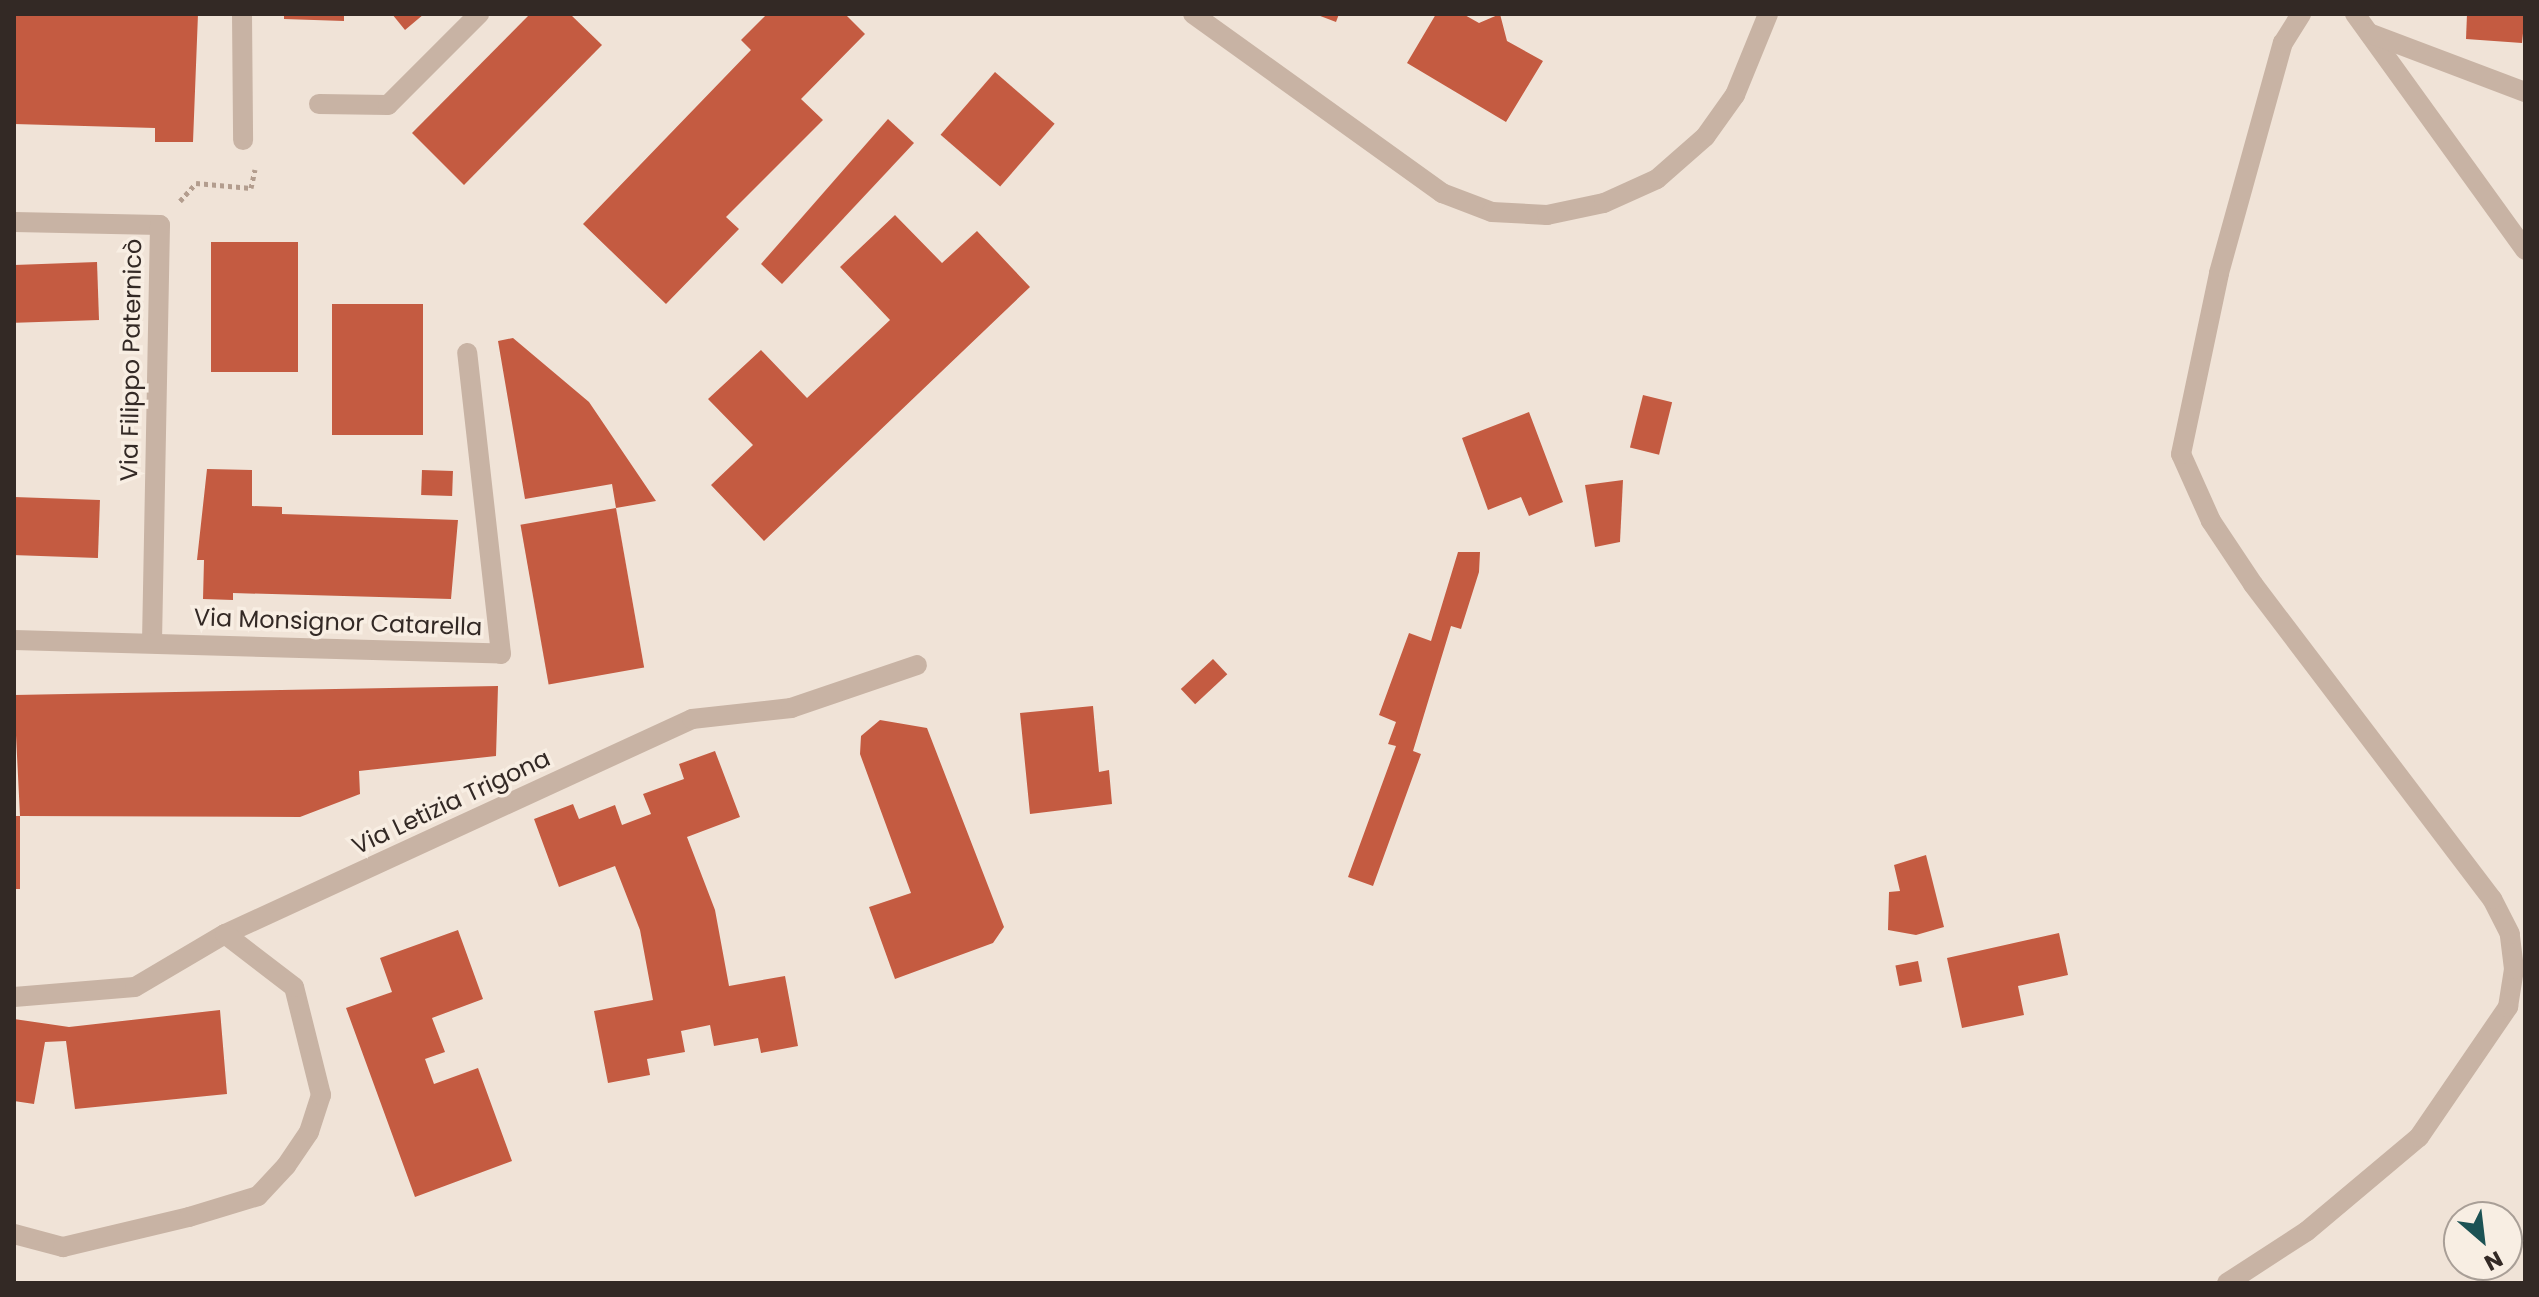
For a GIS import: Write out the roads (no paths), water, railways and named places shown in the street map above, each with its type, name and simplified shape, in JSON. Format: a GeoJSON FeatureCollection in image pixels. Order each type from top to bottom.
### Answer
{"type":"FeatureCollection","features":[{"type":"Feature","properties":{"kind":"street"},"geometry":{"type":"LineString","coordinates":[[242,14],[243,140]]}},
{"type":"Feature","properties":{"kind":"street"},"geometry":{"type":"LineString","coordinates":[[319,104],[388,105],[479,14]]}},
{"type":"Feature","properties":{"kind":"street"},"geometry":{"type":"LineString","coordinates":[[1193,14],[1442,193],[1492,212],[1547,215],[1604,203],[1657,179],[1705,137],[1735,95],[1768,14]]}},
{"type":"Feature","properties":{"kind":"street"},"geometry":{"type":"LineString","coordinates":[[2227,1283],[2307,1231],[2419,1137],[2508,1007],[2514,969],[2510,934],[2492,899],[2253,584],[2211,521],[2181,454],[2219,273],[2283,43],[2301,14]]}},
{"type":"Feature","properties":{"kind":"street"},"geometry":{"type":"LineString","coordinates":[[2355,14],[2517,232],[2525,250]]}},
{"type":"Feature","properties":{"kind":"street"},"geometry":{"type":"LineString","coordinates":[[2369,33],[2525,92]]}},
{"type":"Feature","properties":{"kind":"street","name":"Via Filippo Paternicò"},"geometry":{"type":"LineString","coordinates":[[14,222],[160,225],[152,643]]}},
{"type":"Feature","properties":{"kind":"street","name":"Via Monsignor Catarella"},"geometry":{"type":"LineString","coordinates":[[14,640],[501,654],[467,353]]}},
{"type":"Feature","properties":{"kind":"street","name":"Via Letizia Trigona"},"geometry":{"type":"LineString","coordinates":[[14,997],[135,987],[225,934],[692,719],[791,708],[917,665]]}},
{"type":"Feature","properties":{"kind":"street"},"geometry":{"type":"LineString","coordinates":[[14,1234],[63,1247],[189,1217],[258,1196],[286,1166],[309,1132],[321,1095],[294,987],[225,934]]}}]}
